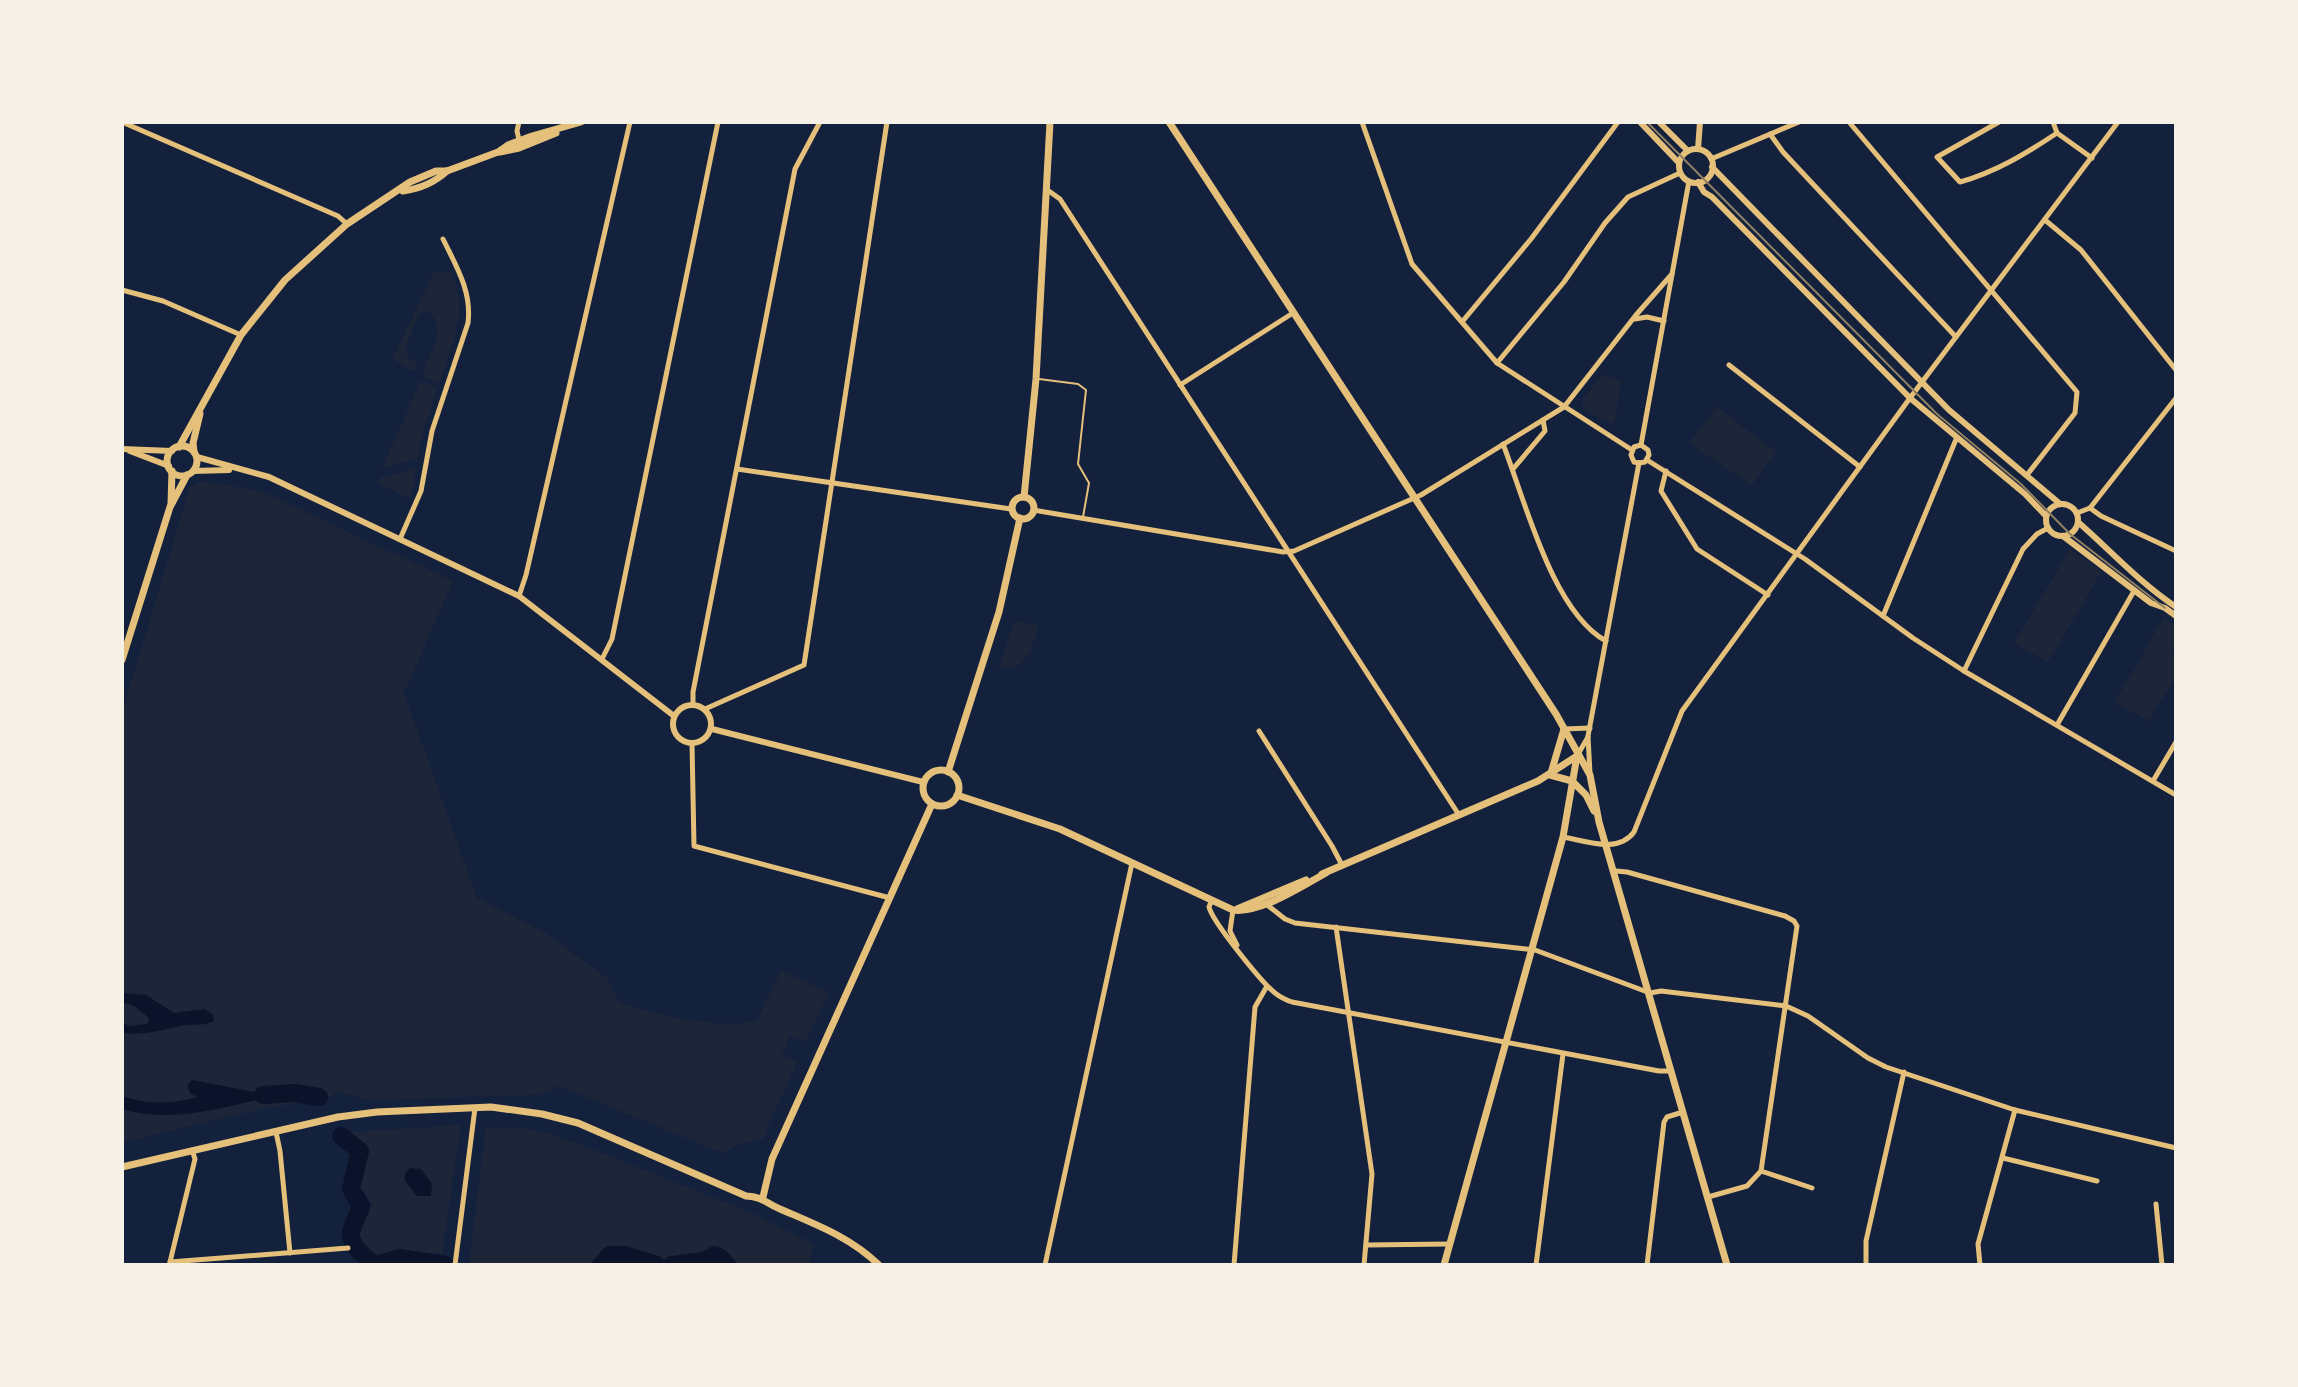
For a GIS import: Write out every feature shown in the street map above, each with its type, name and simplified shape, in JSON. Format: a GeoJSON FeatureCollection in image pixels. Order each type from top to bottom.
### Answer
{"type":"FeatureCollection","features":[{"type":"Feature","properties":{"kind":"main road"},"geometry":{"type":"LineString","coordinates":[[1024,497],[1036,379],[1050,122]]}},
{"type":"Feature","properties":{"kind":"main road"},"geometry":{"type":"LineString","coordinates":[[1169,122],[1564,729],[1590,775],[1599,822]]}},
{"type":"Feature","properties":{"kind":"main road"},"geometry":{"type":"LineString","coordinates":[[170,507],[168,458],[203,404],[241,335],[285,280],[347,224],[410,182],[576,123]]}},
{"type":"Feature","properties":{"kind":"main road"},"geometry":{"type":"LineString","coordinates":[[122,660],[125,639],[170,507],[190,473],[195,454],[193,443],[203,404]]}},
{"type":"Feature","properties":{"kind":"main road"},"geometry":{"type":"LineString","coordinates":[[175,449],[186,446],[195,454]]}},
{"type":"Feature","properties":{"kind":"main road"},"geometry":{"type":"LineString","coordinates":[[170,469],[180,475],[190,473]]}},
{"type":"Feature","properties":{"kind":"main road"},"geometry":{"type":"LineString","coordinates":[[1024,497],[1031,501],[1033,510],[1027,518],[1020,518],[1011,509],[1015,500],[1024,497]]}},
{"type":"Feature","properties":{"kind":"main road"},"geometry":{"type":"LineString","coordinates":[[948,772],[999,612],[1020,518]]}},
{"type":"Feature","properties":{"kind":"main road"},"geometry":{"type":"LineString","coordinates":[[1550,775],[1564,729]]}},
{"type":"Feature","properties":{"kind":"main road"},"geometry":{"type":"LineString","coordinates":[[957,795],[1060,829],[1236,913],[1550,775],[1577,756]]}},
{"type":"Feature","properties":{"kind":"main road"},"geometry":{"type":"LineString","coordinates":[[1444,1265],[1563,837],[1577,756]]}},
{"type":"Feature","properties":{"kind":"main road"},"geometry":{"type":"LineString","coordinates":[[933,772],[948,772],[957,780],[957,795],[947,805],[932,804],[924,795],[923,782],[933,772]]}},
{"type":"Feature","properties":{"kind":"main road"},"geometry":{"type":"LineString","coordinates":[[1550,775],[1572,781],[1586,795],[1607,844],[1727,1265]]}},
{"type":"Feature","properties":{"kind":"main road"},"geometry":{"type":"LineString","coordinates":[[763,1197],[772,1159],[932,804]]}},
{"type":"Feature","properties":{"kind":"main road"},"geometry":{"type":"LineString","coordinates":[[122,1167],[353,1115],[507,1108],[578,1123],[746,1196],[763,1197],[775,1207],[852,1241],[879,1265]]}},
{"type":"Feature","properties":{"kind":"street"},"geometry":{"type":"LineString","coordinates":[[122,122],[338,216],[347,224]]}},
{"type":"Feature","properties":{"kind":"street"},"geometry":{"type":"LineString","coordinates":[[519,122],[517,131],[520,144]]}},
{"type":"Feature","properties":{"kind":"street"},"geometry":{"type":"LineString","coordinates":[[519,596],[630,122]]}},
{"type":"Feature","properties":{"kind":"street"},"geometry":{"type":"LineString","coordinates":[[602,659],[612,639],[718,122]]}},
{"type":"Feature","properties":{"kind":"street"},"geometry":{"type":"LineString","coordinates":[[693,704],[795,169],[820,122]]}},
{"type":"Feature","properties":{"kind":"street"},"geometry":{"type":"LineString","coordinates":[[705,709],[804,665],[887,122]]}},
{"type":"Feature","properties":{"kind":"street"},"geometry":{"type":"LineString","coordinates":[[1362,122],[1412,264],[1497,363],[1632,450]]}},
{"type":"Feature","properties":{"kind":"street"},"geometry":{"type":"LineString","coordinates":[[1462,322],[1531,239],[1618,122]]}},
{"type":"Feature","properties":{"kind":"street"},"geometry":{"type":"LineString","coordinates":[[1640,122],[1679,163]]}},
{"type":"Feature","properties":{"kind":"street"},"geometry":{"type":"LineString","coordinates":[[1659,122],[1688,151]]}},
{"type":"Feature","properties":{"kind":"street"},"geometry":{"type":"LineString","coordinates":[[1698,149],[1700,122]]}},
{"type":"Feature","properties":{"kind":"street"},"geometry":{"type":"LineString","coordinates":[[1711,159],[1799,122]]}},
{"type":"Feature","properties":{"kind":"street"},"geometry":{"type":"LineString","coordinates":[[1849,122],[2077,392],[2075,413],[2027,475]]}},
{"type":"Feature","properties":{"kind":"street"},"geometry":{"type":"LineString","coordinates":[[1999,122],[1937,157],[1960,182],[1979,177],[2024,155],[2057,133]]}},
{"type":"Feature","properties":{"kind":"street"},"geometry":{"type":"LineString","coordinates":[[2053,122],[2057,133],[2092,158]]}},
{"type":"Feature","properties":{"kind":"street"},"geometry":{"type":"LineString","coordinates":[[1563,837],[1607,844],[1625,842],[1634,832],[1682,711],[1910,398],[2118,122]]}},
{"type":"Feature","properties":{"kind":"street"},"geometry":{"type":"LineString","coordinates":[[1770,134],[1783,152],[1956,337]]}},
{"type":"Feature","properties":{"kind":"street"},"geometry":{"type":"LineString","coordinates":[[1698,149],[1711,159],[1708,177],[1698,182],[1689,181],[1680,173],[1679,163],[1688,151],[1698,149]]}},
{"type":"Feature","properties":{"kind":"street"},"geometry":{"type":"LineString","coordinates":[[1712,167],[1949,410],[2059,503],[2070,505],[2077,513],[2078,522],[2074,531],[2063,536]]}},
{"type":"Feature","properties":{"kind":"street"},"geometry":{"type":"LineString","coordinates":[[1497,363],[1564,282],[1605,223],[1628,197],[1680,173]]}},
{"type":"Feature","properties":{"kind":"street"},"geometry":{"type":"LineString","coordinates":[[1641,445],[1689,181]]}},
{"type":"Feature","properties":{"kind":"street"},"geometry":{"type":"LineString","coordinates":[[1698,182],[1704,192],[1910,398],[2025,494],[2046,516],[2048,528],[2151,603],[2176,616]]}},
{"type":"Feature","properties":{"kind":"street"},"geometry":{"type":"LineString","coordinates":[[1046,189],[1060,199],[1459,816]]}},
{"type":"Feature","properties":{"kind":"street"},"geometry":{"type":"LineString","coordinates":[[2045,220],[2081,250],[2176,370]]}},
{"type":"Feature","properties":{"kind":"street"},"geometry":{"type":"LineString","coordinates":[[400,539],[421,491],[432,431],[469,316],[465,284],[443,239]]}},
{"type":"Feature","properties":{"kind":"street"},"geometry":{"type":"LineString","coordinates":[[1033,510],[1288,552],[1413,499],[1564,407],[1672,274]]}},
{"type":"Feature","properties":{"kind":"street"},"geometry":{"type":"LineString","coordinates":[[122,290],[163,301],[241,335]]}},
{"type":"Feature","properties":{"kind":"street"},"geometry":{"type":"LineString","coordinates":[[1180,385],[1293,313]]}},
{"type":"Feature","properties":{"kind":"street"},"geometry":{"type":"LineString","coordinates":[[1634,319],[1647,317],[1664,321]]}},
{"type":"Feature","properties":{"kind":"street"},"geometry":{"type":"LineString","coordinates":[[1729,365],[1860,467]]}},
{"type":"Feature","properties":{"kind":"street"},"geometry":{"type":"LineString","coordinates":[[2077,513],[2090,508],[2176,398]]}},
{"type":"Feature","properties":{"kind":"street"},"geometry":{"type":"LineString","coordinates":[[1513,469],[1545,431],[1543,420]]}},
{"type":"Feature","properties":{"kind":"street"},"geometry":{"type":"LineString","coordinates":[[1883,616],[1957,436]]}},
{"type":"Feature","properties":{"kind":"street"},"geometry":{"type":"LineString","coordinates":[[1503,444],[1559,587],[1592,633],[1606,641]]}},
{"type":"Feature","properties":{"kind":"street"},"geometry":{"type":"LineString","coordinates":[[1632,450],[1641,445]]}},
{"type":"Feature","properties":{"kind":"street"},"geometry":{"type":"LineString","coordinates":[[1641,445],[1649,453],[1647,460]]}},
{"type":"Feature","properties":{"kind":"street"},"geometry":{"type":"LineString","coordinates":[[124,449],[175,449]]}},
{"type":"Feature","properties":{"kind":"street"},"geometry":{"type":"LineString","coordinates":[[124,449],[170,469]]}},
{"type":"Feature","properties":{"kind":"street"},"geometry":{"type":"LineString","coordinates":[[1632,450],[1631,457],[1639,463]]}},
{"type":"Feature","properties":{"kind":"street"},"geometry":{"type":"LineString","coordinates":[[195,454],[269,477],[519,596],[674,716]]}},
{"type":"Feature","properties":{"kind":"street"},"geometry":{"type":"LineString","coordinates":[[1639,463],[1647,460]]}},
{"type":"Feature","properties":{"kind":"street"},"geometry":{"type":"LineString","coordinates":[[1647,460],[1797,555],[1964,671],[2176,795]]}},
{"type":"Feature","properties":{"kind":"street"},"geometry":{"type":"LineString","coordinates":[[1577,756],[1590,728],[1639,463]]}},
{"type":"Feature","properties":{"kind":"street"},"geometry":{"type":"LineString","coordinates":[[190,473],[199,469],[240,470]]}},
{"type":"Feature","properties":{"kind":"street"},"geometry":{"type":"LineString","coordinates":[[737,469],[1011,509]]}},
{"type":"Feature","properties":{"kind":"street"},"geometry":{"type":"LineString","coordinates":[[1666,471],[1661,491],[1697,549],[1768,595]]}},
{"type":"Feature","properties":{"kind":"street"},"geometry":{"type":"LineString","coordinates":[[2046,516],[2059,503]]}},
{"type":"Feature","properties":{"kind":"street"},"geometry":{"type":"LineString","coordinates":[[2090,508],[2176,551]]}},
{"type":"Feature","properties":{"kind":"street"},"geometry":{"type":"LineString","coordinates":[[2078,522],[2155,593],[2176,607]]}},
{"type":"Feature","properties":{"kind":"street"},"geometry":{"type":"LineString","coordinates":[[1964,671],[2023,549],[2037,534],[2048,528]]}},
{"type":"Feature","properties":{"kind":"street"},"geometry":{"type":"LineString","coordinates":[[2056,725],[2134,591]]}},
{"type":"Feature","properties":{"kind":"street"},"geometry":{"type":"LineString","coordinates":[[693,704],[705,709],[711,716],[712,729],[703,740],[692,743],[677,735],[673,726],[674,716],[680,708],[693,704]]}},
{"type":"Feature","properties":{"kind":"street"},"geometry":{"type":"LineString","coordinates":[[1564,729],[1590,728]]}},
{"type":"Feature","properties":{"kind":"street"},"geometry":{"type":"LineString","coordinates":[[712,729],[923,782]]}},
{"type":"Feature","properties":{"kind":"street"},"geometry":{"type":"LineString","coordinates":[[1259,731],[1342,866]]}},
{"type":"Feature","properties":{"kind":"street"},"geometry":{"type":"LineString","coordinates":[[1588,736],[1590,775]]}},
{"type":"Feature","properties":{"kind":"street"},"geometry":{"type":"LineString","coordinates":[[2153,781],[2176,742]]}},
{"type":"Feature","properties":{"kind":"street"},"geometry":{"type":"LineString","coordinates":[[692,743],[694,846],[890,898]]}},
{"type":"Feature","properties":{"kind":"street"},"geometry":{"type":"LineString","coordinates":[[1045,1265],[1132,863]]}},
{"type":"Feature","properties":{"kind":"street"},"geometry":{"type":"LineString","coordinates":[[1616,871],[1794,921],[1797,933],[1761,1171],[1747,1186],[1708,1197]]}},
{"type":"Feature","properties":{"kind":"street"},"geometry":{"type":"LineString","coordinates":[[1277,895],[1279,914]]}},
{"type":"Feature","properties":{"kind":"street"},"geometry":{"type":"LineString","coordinates":[[1211,902],[1209,907],[1213,919],[1267,986],[1292,1002],[1563,1054],[1671,1071]]}},
{"type":"Feature","properties":{"kind":"street"},"geometry":{"type":"LineString","coordinates":[[1263,902],[1295,923],[1531,950],[1650,993],[1661,991],[1786,1006],[1808,1016],[1875,1062],[2015,1110],[2176,1148]]}},
{"type":"Feature","properties":{"kind":"street"},"geometry":{"type":"LineString","coordinates":[[1236,913],[1230,922],[1231,934],[1244,957]]}},
{"type":"Feature","properties":{"kind":"street"},"geometry":{"type":"LineString","coordinates":[[1336,927],[1372,1174],[1364,1265]]}},
{"type":"Feature","properties":{"kind":"street"},"geometry":{"type":"LineString","coordinates":[[1234,1265],[1255,1007],[1267,986]]}},
{"type":"Feature","properties":{"kind":"street"},"geometry":{"type":"LineString","coordinates":[[1536,1265],[1563,1054]]}},
{"type":"Feature","properties":{"kind":"street"},"geometry":{"type":"LineString","coordinates":[[1866,1265],[1866,1241],[1904,1072]]}},
{"type":"Feature","properties":{"kind":"street"},"geometry":{"type":"LineString","coordinates":[[455,1263],[475,1108]]}},
{"type":"Feature","properties":{"kind":"street"},"geometry":{"type":"LineString","coordinates":[[1980,1265],[1978,1244],[2015,1110]]}},
{"type":"Feature","properties":{"kind":"street"},"geometry":{"type":"LineString","coordinates":[[1647,1265],[1664,1122],[1667,1117],[1683,1112]]}},
{"type":"Feature","properties":{"kind":"street"},"geometry":{"type":"LineString","coordinates":[[276,1132],[290,1253]]}},
{"type":"Feature","properties":{"kind":"street"},"geometry":{"type":"LineString","coordinates":[[192,1150],[195,1159],[170,1264],[348,1248]]}},
{"type":"Feature","properties":{"kind":"street"},"geometry":{"type":"LineString","coordinates":[[2003,1158],[2097,1181]]}},
{"type":"Feature","properties":{"kind":"street"},"geometry":{"type":"LineString","coordinates":[[1761,1171],[1812,1188]]}},
{"type":"Feature","properties":{"kind":"street"},"geometry":{"type":"LineString","coordinates":[[2156,1204],[2162,1265]]}},
{"type":"Feature","properties":{"kind":"street"},"geometry":{"type":"LineString","coordinates":[[1366,1245],[1450,1244]]}},
{"type":"Feature","properties":{"kind":"lane"},"geometry":{"type":"LineString","coordinates":[[1036,379],[1078,384],[1086,390],[1078,464],[1089,483],[1083,519]]}},
{"type":"Feature","properties":{"kind":"shaded area"},"geometry":{"type":"Polygon","coordinates":[[[434,272],[451,272],[459,303],[456,333],[438,383],[424,376],[423,372],[437,333],[437,326],[429,312],[418,315],[405,350],[408,357],[417,363],[415,370],[393,359],[434,272]]]}},
{"type":"Feature","properties":{"kind":"shaded area"},"geometry":{"type":"Polygon","coordinates":[[[1603,374],[1621,382],[1614,423],[1604,421],[1584,408],[1582,400],[1603,374]]]}},
{"type":"Feature","properties":{"kind":"shaded area"},"geometry":{"type":"Polygon","coordinates":[[[421,381],[437,388],[417,458],[382,468],[421,381]]]}},
{"type":"Feature","properties":{"kind":"shaded area"},"geometry":{"type":"Polygon","coordinates":[[[1717,407],[1776,452],[1752,485],[1689,443],[1717,407]]]}},
{"type":"Feature","properties":{"kind":"shaded area"},"geometry":{"type":"Polygon","coordinates":[[[415,468],[414,486],[409,499],[377,482],[380,478],[415,468]]]}},
{"type":"Feature","properties":{"kind":"shaded area"},"geometry":{"type":"Polygon","coordinates":[[[201,481],[261,491],[453,581],[404,693],[477,898],[547,934],[607,978],[619,1003],[633,1007],[669,1016],[727,1024],[757,1020],[781,971],[829,992],[806,1042],[790,1035],[782,1055],[797,1062],[762,1140],[740,1143],[723,1153],[559,1086],[537,1095],[370,1100],[336,1092],[331,1098],[265,1108],[122,1143],[122,713],[190,487],[201,481]]]}},
{"type":"Feature","properties":{"kind":"shaded area"},"geometry":{"type":"Polygon","coordinates":[[[2070,550],[2102,571],[2048,662],[2014,643],[2070,550]]]}},
{"type":"Feature","properties":{"kind":"shaded area"},"geometry":{"type":"Polygon","coordinates":[[[2164,617],[2176,626],[2176,645],[2172,652],[2176,655],[2176,676],[2149,721],[2115,702],[2164,617]]]}},
{"type":"Feature","properties":{"kind":"shaded area"},"geometry":{"type":"Polygon","coordinates":[[[1014,621],[1038,625],[1034,641],[1022,663],[1008,669],[999,668],[1014,621]]]}},
{"type":"Feature","properties":{"kind":"shaded area"},"geometry":{"type":"Polygon","coordinates":[[[122,993],[146,995],[174,1013],[205,1009],[213,1015],[214,1021],[145,1033],[122,1033],[122,1021],[128,1026],[147,1024],[149,1018],[134,1006],[122,1002],[122,993]]]}},
{"type":"Feature","properties":{"kind":"shaded area"},"geometry":{"type":"Polygon","coordinates":[[[192,1080],[255,1092],[288,1086],[288,1093],[184,1114],[143,1114],[122,1109],[122,1096],[160,1102],[198,1097],[191,1094],[187,1086],[192,1080]]]}},
{"type":"Feature","properties":{"kind":"shaded area"},"geometry":{"type":"Polygon","coordinates":[[[461,1125],[442,1254],[403,1252],[376,1259],[358,1238],[372,1204],[359,1185],[369,1148],[349,1132],[461,1125]]]}},
{"type":"Feature","properties":{"kind":"shaded area"},"geometry":{"type":"Polygon","coordinates":[[[514,1127],[544,1132],[590,1148],[750,1212],[814,1244],[809,1265],[731,1265],[719,1249],[692,1259],[667,1261],[614,1249],[591,1265],[469,1265],[486,1128],[514,1127]]]}},
{"type":"Feature","properties":{"kind":"shaded area"},"geometry":{"type":"Polygon","coordinates":[[[410,1168],[421,1169],[432,1184],[431,1196],[417,1196],[405,1181],[405,1173],[410,1168]]]}},
{"type":"Feature","properties":{"kind":"waterway"},"geometry":{"type":"LineString","coordinates":[[263,1095],[294,1093],[319,1097]]}},
{"type":"Feature","properties":{"kind":"waterway"},"geometry":{"type":"LineString","coordinates":[[341,1136],[360,1151],[351,1189],[361,1206],[351,1233],[356,1248],[376,1265],[400,1258],[445,1265]]}},
{"type":"Feature","properties":{"kind":"waterway"},"geometry":{"type":"LineString","coordinates":[[601,1265],[610,1255],[625,1255],[657,1265]]}},
{"type":"Feature","properties":{"kind":"waterway"},"geometry":{"type":"LineString","coordinates":[[672,1265],[704,1261],[715,1255],[727,1265]]}},
{"type":"Feature","properties":{"kind":"tram line"},"geometry":{"type":"LineString","coordinates":[[1647,122],[1937,414],[2021,484],[2070,534],[2165,608]]}}]}
